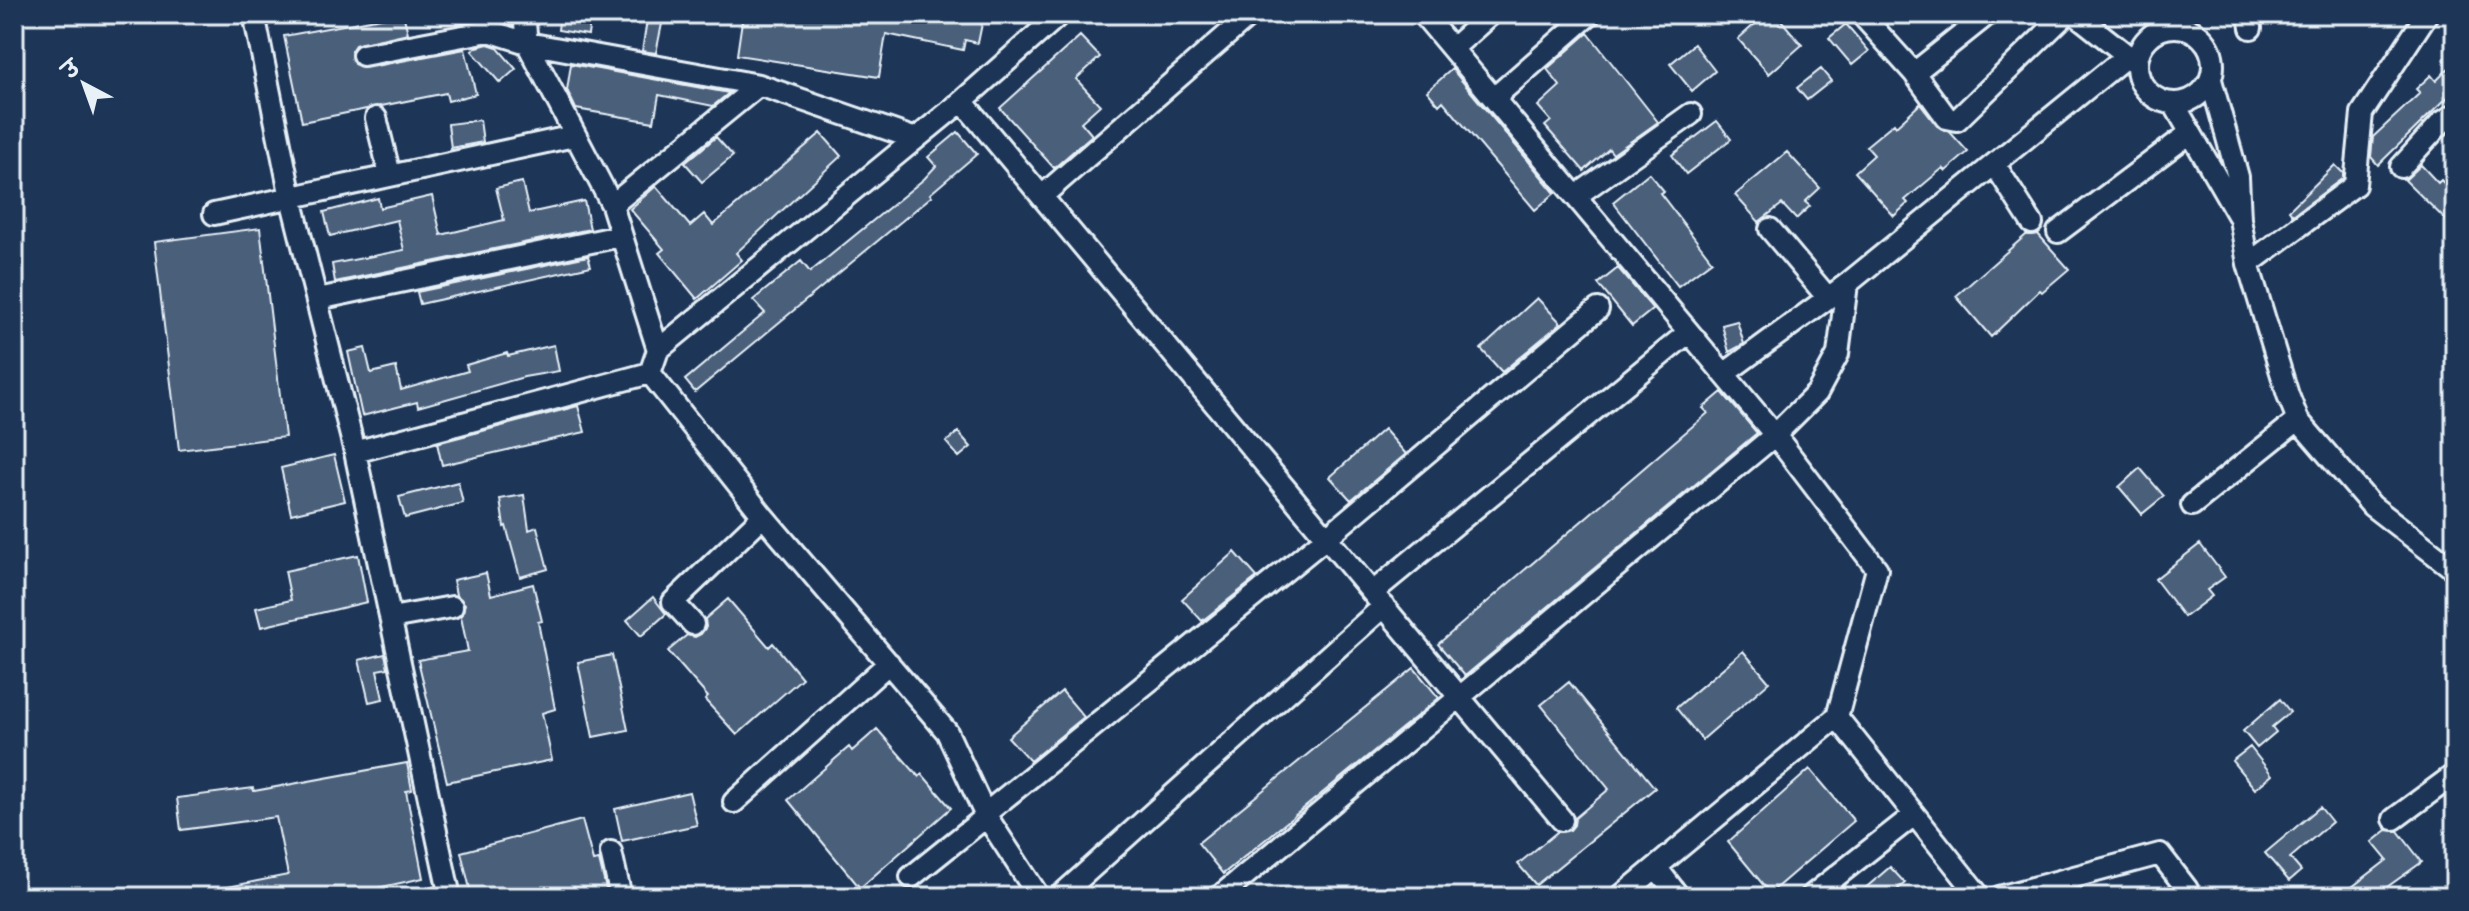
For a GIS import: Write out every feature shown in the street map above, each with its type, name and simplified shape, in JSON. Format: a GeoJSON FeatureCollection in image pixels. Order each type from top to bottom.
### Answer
{"type":"FeatureCollection","features":[{"type":"Feature","properties":{"kind":"street"},"geometry":{"type":"LineString","coordinates":[[254,14],[291,198],[355,452],[450,897]]}},
{"type":"Feature","properties":{"kind":"street"},"geometry":{"type":"LineString","coordinates":[[524,14],[527,43],[612,205],[658,350]]}},
{"type":"Feature","properties":{"kind":"street"},"geometry":{"type":"LineString","coordinates":[[650,373],[658,350],[913,138],[962,101],[1060,14]]}},
{"type":"Feature","properties":{"kind":"street"},"geometry":{"type":"LineString","coordinates":[[1042,196],[1251,14]]}},
{"type":"Feature","properties":{"kind":"street"},"geometry":{"type":"LineString","coordinates":[[1423,14],[1775,435],[1877,569],[1837,717],[1620,897]]}},
{"type":"Feature","properties":{"kind":"street"},"geometry":{"type":"LineString","coordinates":[[1453,48],[1491,14]]}},
{"type":"Feature","properties":{"kind":"street"},"geometry":{"type":"LineString","coordinates":[[1494,98],[1590,14]]}},
{"type":"Feature","properties":{"kind":"street"},"geometry":{"type":"LineString","coordinates":[[1861,14],[1914,73],[1947,118],[1957,120],[2066,14]]}},
{"type":"Feature","properties":{"kind":"street"},"geometry":{"type":"LineString","coordinates":[[1914,73],[1988,14]]}},
{"type":"Feature","properties":{"kind":"street"},"geometry":{"type":"LineString","coordinates":[[2075,14],[2133,59],[2141,84],[2149,94],[2161,101],[2174,104],[2187,102],[2199,96],[2211,80]]}},
{"type":"Feature","properties":{"kind":"street"},"geometry":{"type":"LineString","coordinates":[[2248,264],[2355,185],[2362,113],[2427,14]]}},
{"type":"Feature","properties":{"kind":"street"},"geometry":{"type":"LineString","coordinates":[[363,55],[487,22],[527,43],[759,85],[913,138]]}},
{"type":"Feature","properties":{"kind":"street"},"geometry":{"type":"LineString","coordinates":[[1724,374],[1847,284],[2133,59],[2151,35],[2161,29],[2193,23],[2211,51],[2214,62],[2211,80],[2238,177],[2240,219],[2248,264],[2298,420],[2372,506],[2455,570]]}},
{"type":"Feature","properties":{"kind":"street"},"geometry":{"type":"LineString","coordinates":[[612,205],[759,85]]}},
{"type":"Feature","properties":{"kind":"street"},"geometry":{"type":"LineString","coordinates":[[962,101],[1562,820]]}},
{"type":"Feature","properties":{"kind":"street"},"geometry":{"type":"LineString","coordinates":[[2174,104],[2240,219]]}},
{"type":"Feature","properties":{"kind":"street"},"geometry":{"type":"LineString","coordinates":[[1576,196],[1691,114]]}},
{"type":"Feature","properties":{"kind":"street"},"geometry":{"type":"LineString","coordinates":[[2401,167],[2441,123],[2455,114]]}},
{"type":"Feature","properties":{"kind":"street"},"geometry":{"type":"LineString","coordinates":[[376,118],[390,175]]}},
{"type":"Feature","properties":{"kind":"street"},"geometry":{"type":"LineString","coordinates":[[2058,232],[2190,133]]}},
{"type":"Feature","properties":{"kind":"street"},"geometry":{"type":"LineString","coordinates":[[214,214],[574,136]]}},
{"type":"Feature","properties":{"kind":"street"},"geometry":{"type":"LineString","coordinates":[[1995,165],[2032,223]]}},
{"type":"Feature","properties":{"kind":"street"},"geometry":{"type":"LineString","coordinates":[[1770,229],[1828,298]]}},
{"type":"Feature","properties":{"kind":"street"},"geometry":{"type":"LineString","coordinates":[[318,299],[620,236]]}},
{"type":"Feature","properties":{"kind":"street"},"geometry":{"type":"LineString","coordinates":[[1219,897],[1775,435],[1817,393],[1838,354],[1847,284]]}},
{"type":"Feature","properties":{"kind":"street"},"geometry":{"type":"LineString","coordinates":[[911,877],[1327,537],[1598,309]]}},
{"type":"Feature","properties":{"kind":"street"},"geometry":{"type":"LineString","coordinates":[[1059,897],[1378,599],[1689,332]]}},
{"type":"Feature","properties":{"kind":"street"},"geometry":{"type":"LineString","coordinates":[[355,452],[650,373]]}},
{"type":"Feature","properties":{"kind":"street"},"geometry":{"type":"LineString","coordinates":[[650,373],[763,516],[947,732],[986,815],[1039,897]]}},
{"type":"Feature","properties":{"kind":"street"},"geometry":{"type":"LineString","coordinates":[[2192,505],[2298,420]]}},
{"type":"Feature","properties":{"kind":"street"},"geometry":{"type":"LineString","coordinates":[[693,624],[673,602],[763,516]]}},
{"type":"Feature","properties":{"kind":"street"},"geometry":{"type":"LineString","coordinates":[[391,618],[452,607]]}},
{"type":"Feature","properties":{"kind":"street"},"geometry":{"type":"LineString","coordinates":[[734,802],[889,663]]}},
{"type":"Feature","properties":{"kind":"street"},"geometry":{"type":"LineString","coordinates":[[1837,717],[1980,897]]}},
{"type":"Feature","properties":{"kind":"street"},"geometry":{"type":"LineString","coordinates":[[2394,819],[2455,774]]}},
{"type":"Feature","properties":{"kind":"street"},"geometry":{"type":"LineString","coordinates":[[1810,897],[1914,815]]}},
{"type":"Feature","properties":{"kind":"street"},"geometry":{"type":"LineString","coordinates":[[611,852],[621,897]]}},
{"type":"Feature","properties":{"kind":"street"},"geometry":{"type":"LineString","coordinates":[[1999,897],[2160,854],[2187,889]]}},
{"type":"Feature","properties":{"kind":"street"},"geometry":{"type":"LineString","coordinates":[[1656,867],[1679,897]]}},
{"type":"Feature","properties":{"kind":"building"},"geometry":{"type":"Polygon","coordinates":[[[403,14],[408,33],[355,45],[351,51],[354,64],[365,68],[465,49],[476,94],[448,101],[446,93],[302,122],[284,36],[403,14]]]}},
{"type":"Feature","properties":{"kind":"building"},"geometry":{"type":"Polygon","coordinates":[[[560,14],[591,14],[588,35],[558,30],[560,14]]]}},
{"type":"Feature","properties":{"kind":"building"},"geometry":{"type":"Polygon","coordinates":[[[648,14],[664,14],[656,53],[642,51],[648,14]]]}},
{"type":"Feature","properties":{"kind":"building"},"geometry":{"type":"Polygon","coordinates":[[[743,14],[984,14],[978,43],[965,40],[963,50],[886,34],[879,77],[737,55],[743,14]]]}},
{"type":"Feature","properties":{"kind":"building"},"geometry":{"type":"Polygon","coordinates":[[[1766,14],[1776,14],[1802,45],[1769,74],[1738,39],[1766,14]]]}},
{"type":"Feature","properties":{"kind":"building"},"geometry":{"type":"Polygon","coordinates":[[[1846,24],[1869,51],[1852,65],[1829,38],[1846,24]]]}},
{"type":"Feature","properties":{"kind":"building"},"geometry":{"type":"Polygon","coordinates":[[[1588,33],[1658,122],[1613,154],[1609,149],[1584,171],[1545,126],[1551,121],[1538,106],[1560,86],[1547,69],[1588,33]]]}},
{"type":"Feature","properties":{"kind":"building"},"geometry":{"type":"Polygon","coordinates":[[[1080,36],[1100,57],[1076,79],[1100,105],[1081,122],[1092,135],[1054,168],[1000,108],[1080,36]]]}},
{"type":"Feature","properties":{"kind":"building"},"geometry":{"type":"Polygon","coordinates":[[[488,44],[497,47],[516,69],[500,83],[472,51],[488,44]]]}},
{"type":"Feature","properties":{"kind":"building"},"geometry":{"type":"Polygon","coordinates":[[[1694,44],[1715,71],[1692,91],[1670,64],[1694,44]]]}},
{"type":"Feature","properties":{"kind":"building"},"geometry":{"type":"Polygon","coordinates":[[[2455,62],[2455,90],[2378,165],[2371,157],[2373,137],[2420,93],[2416,89],[2431,75],[2436,81],[2455,62]]]}},
{"type":"Feature","properties":{"kind":"building"},"geometry":{"type":"Polygon","coordinates":[[[571,64],[729,93],[713,106],[659,95],[654,122],[576,109],[567,90],[571,64]]]}},
{"type":"Feature","properties":{"kind":"building"},"geometry":{"type":"Polygon","coordinates":[[[1452,69],[1555,193],[1535,210],[1443,101],[1439,105],[1427,91],[1452,69]]]}},
{"type":"Feature","properties":{"kind":"building"},"geometry":{"type":"Polygon","coordinates":[[[1821,69],[1831,81],[1807,100],[1797,88],[1821,69]]]}},
{"type":"Feature","properties":{"kind":"building"},"geometry":{"type":"Polygon","coordinates":[[[1920,104],[1937,126],[1950,132],[1968,152],[1946,171],[1943,168],[1905,200],[1908,203],[1894,216],[1855,172],[1874,155],[1866,146],[1894,123],[1896,126],[1920,104]]]}},
{"type":"Feature","properties":{"kind":"building"},"geometry":{"type":"Polygon","coordinates":[[[480,120],[483,142],[451,148],[448,124],[480,120]]]}},
{"type":"Feature","properties":{"kind":"building"},"geometry":{"type":"Polygon","coordinates":[[[1717,121],[1731,139],[1686,174],[1672,155],[1717,121]]]}},
{"type":"Feature","properties":{"kind":"building"},"geometry":{"type":"Polygon","coordinates":[[[958,132],[977,154],[930,194],[932,196],[695,392],[685,380],[765,313],[753,300],[801,261],[810,272],[924,179],[936,166],[928,157],[958,132]]]}},
{"type":"Feature","properties":{"kind":"building"},"geometry":{"type":"Polygon","coordinates":[[[821,133],[841,156],[736,253],[742,260],[697,299],[659,253],[664,249],[630,209],[656,186],[690,226],[704,214],[713,225],[821,133]]]}},
{"type":"Feature","properties":{"kind":"building"},"geometry":{"type":"Polygon","coordinates":[[[716,137],[733,156],[702,182],[685,163],[716,137]]]}},
{"type":"Feature","properties":{"kind":"building"},"geometry":{"type":"Polygon","coordinates":[[[1787,152],[1820,188],[1805,202],[1810,206],[1796,219],[1782,204],[1759,222],[1735,195],[1787,152]]]}},
{"type":"Feature","properties":{"kind":"building"},"geometry":{"type":"Polygon","coordinates":[[[2335,165],[2343,173],[2343,178],[2293,215],[2289,210],[2335,165]]]}},
{"type":"Feature","properties":{"kind":"building"},"geometry":{"type":"Polygon","coordinates":[[[2421,165],[2455,195],[2455,229],[2405,180],[2421,165]]]}},
{"type":"Feature","properties":{"kind":"building"},"geometry":{"type":"Polygon","coordinates":[[[1649,173],[1664,191],[1660,193],[1712,261],[1678,286],[1613,202],[1649,173]]]}},
{"type":"Feature","properties":{"kind":"building"},"geometry":{"type":"Polygon","coordinates":[[[522,182],[529,213],[584,201],[590,229],[335,282],[332,264],[404,250],[397,220],[330,236],[324,212],[378,198],[380,208],[432,196],[441,235],[504,220],[496,188],[522,182]]]}},
{"type":"Feature","properties":{"kind":"building"},"geometry":{"type":"Polygon","coordinates":[[[260,228],[285,437],[179,450],[154,242],[260,228]]]}},
{"type":"Feature","properties":{"kind":"building"},"geometry":{"type":"Polygon","coordinates":[[[2038,234],[2069,269],[2042,292],[2040,290],[1991,337],[1956,296],[2026,235],[2038,234]]]}},
{"type":"Feature","properties":{"kind":"building"},"geometry":{"type":"Polygon","coordinates":[[[588,256],[591,266],[420,304],[417,292],[588,256]]]}},
{"type":"Feature","properties":{"kind":"building"},"geometry":{"type":"Polygon","coordinates":[[[1618,268],[1653,309],[1632,326],[1598,284],[1618,268]]]}},
{"type":"Feature","properties":{"kind":"building"},"geometry":{"type":"Polygon","coordinates":[[[1537,298],[1561,323],[1502,372],[1481,349],[1537,298]]]}},
{"type":"Feature","properties":{"kind":"building"},"geometry":{"type":"Polygon","coordinates":[[[1737,321],[1744,344],[1729,352],[1722,325],[1737,321]]]}},
{"type":"Feature","properties":{"kind":"building"},"geometry":{"type":"Polygon","coordinates":[[[554,345],[559,371],[524,377],[418,407],[417,402],[362,416],[348,352],[365,348],[371,373],[396,367],[401,390],[468,371],[466,365],[507,353],[508,356],[554,345]]]}},
{"type":"Feature","properties":{"kind":"building"},"geometry":{"type":"Polygon","coordinates":[[[1722,392],[1757,433],[1465,676],[1438,644],[1708,413],[1703,408],[1722,392]]]}},
{"type":"Feature","properties":{"kind":"building"},"geometry":{"type":"Polygon","coordinates":[[[578,406],[585,432],[442,465],[437,443],[578,406]]]}},
{"type":"Feature","properties":{"kind":"building"},"geometry":{"type":"Polygon","coordinates":[[[1384,429],[1406,454],[1351,500],[1330,477],[1384,429]]]}},
{"type":"Feature","properties":{"kind":"building"},"geometry":{"type":"Polygon","coordinates":[[[958,432],[971,447],[959,457],[946,442],[958,432]]]}},
{"type":"Feature","properties":{"kind":"building"},"geometry":{"type":"Polygon","coordinates":[[[334,455],[345,501],[291,514],[281,468],[334,455]]]}},
{"type":"Feature","properties":{"kind":"building"},"geometry":{"type":"Polygon","coordinates":[[[2140,468],[2164,496],[2142,514],[2119,487],[2140,468]]]}},
{"type":"Feature","properties":{"kind":"building"},"geometry":{"type":"Polygon","coordinates":[[[458,482],[463,503],[405,518],[399,497],[458,482]]]}},
{"type":"Feature","properties":{"kind":"building"},"geometry":{"type":"Polygon","coordinates":[[[524,495],[529,530],[537,527],[548,569],[520,577],[504,527],[500,499],[524,495]]]}},
{"type":"Feature","properties":{"kind":"building"},"geometry":{"type":"Polygon","coordinates":[[[2200,544],[2225,577],[2207,590],[2212,596],[2184,617],[2155,579],[2200,544]]]}},
{"type":"Feature","properties":{"kind":"building"},"geometry":{"type":"Polygon","coordinates":[[[1235,552],[1257,577],[1202,621],[1182,599],[1235,552]]]}},
{"type":"Feature","properties":{"kind":"building"},"geometry":{"type":"Polygon","coordinates":[[[358,555],[367,602],[261,627],[256,608],[291,600],[285,571],[358,555]]]}},
{"type":"Feature","properties":{"kind":"building"},"geometry":{"type":"Polygon","coordinates":[[[486,573],[491,595],[533,584],[542,621],[538,622],[555,709],[542,713],[552,760],[447,782],[418,660],[468,651],[461,617],[465,604],[456,595],[453,580],[486,573]]]}},
{"type":"Feature","properties":{"kind":"building"},"geometry":{"type":"Polygon","coordinates":[[[653,597],[666,614],[641,636],[627,620],[653,597]]]}},
{"type":"Feature","properties":{"kind":"building"},"geometry":{"type":"Polygon","coordinates":[[[728,599],[769,647],[773,643],[802,678],[737,735],[705,700],[708,697],[668,651],[687,635],[695,637],[701,634],[706,627],[705,619],[728,599]]]}},
{"type":"Feature","properties":{"kind":"building"},"geometry":{"type":"Polygon","coordinates":[[[1743,651],[1769,682],[1702,740],[1676,708],[1743,651]]]}},
{"type":"Feature","properties":{"kind":"building"},"geometry":{"type":"Polygon","coordinates":[[[385,654],[388,668],[377,670],[383,699],[369,702],[359,660],[385,654]]]}},
{"type":"Feature","properties":{"kind":"building"},"geometry":{"type":"Polygon","coordinates":[[[612,655],[628,730],[593,737],[578,662],[612,655]]]}},
{"type":"Feature","properties":{"kind":"building"},"geometry":{"type":"Polygon","coordinates":[[[1414,668],[1439,698],[1223,874],[1198,843],[1414,668]]]}},
{"type":"Feature","properties":{"kind":"building"},"geometry":{"type":"Polygon","coordinates":[[[1569,682],[1655,788],[1536,885],[1518,864],[1557,832],[1570,830],[1575,818],[1609,789],[1541,705],[1569,682]]]}},
{"type":"Feature","properties":{"kind":"building"},"geometry":{"type":"Polygon","coordinates":[[[1062,691],[1084,717],[1030,761],[1008,737],[1062,691]]]}},
{"type":"Feature","properties":{"kind":"building"},"geometry":{"type":"Polygon","coordinates":[[[2280,699],[2290,712],[2272,727],[2276,732],[2257,748],[2243,731],[2280,699]]]}},
{"type":"Feature","properties":{"kind":"building"},"geometry":{"type":"Polygon","coordinates":[[[877,729],[951,808],[860,888],[788,800],[849,747],[852,751],[877,729]]]}},
{"type":"Feature","properties":{"kind":"building"},"geometry":{"type":"Polygon","coordinates":[[[2250,747],[2272,775],[2255,789],[2232,761],[2250,747]]]}},
{"type":"Feature","properties":{"kind":"building"},"geometry":{"type":"Polygon","coordinates":[[[407,763],[412,790],[406,791],[423,878],[337,897],[214,897],[213,890],[288,875],[276,817],[181,830],[177,798],[253,788],[254,791],[407,763]]]}},
{"type":"Feature","properties":{"kind":"building"},"geometry":{"type":"Polygon","coordinates":[[[1810,769],[1854,821],[1770,893],[1728,842],[1810,769]]]}},
{"type":"Feature","properties":{"kind":"building"},"geometry":{"type":"Polygon","coordinates":[[[689,792],[697,825],[622,841],[615,809],[689,792]]]}},
{"type":"Feature","properties":{"kind":"building"},"geometry":{"type":"Polygon","coordinates":[[[2320,807],[2332,822],[2290,858],[2301,871],[2289,881],[2265,853],[2320,807]]]}},
{"type":"Feature","properties":{"kind":"building"},"geometry":{"type":"Polygon","coordinates":[[[582,820],[593,861],[599,860],[608,897],[594,897],[593,890],[561,897],[472,897],[461,852],[582,820]]]}},
{"type":"Feature","properties":{"kind":"building"},"geometry":{"type":"Polygon","coordinates":[[[2387,830],[2398,831],[2422,862],[2373,897],[2339,897],[2387,860],[2372,842],[2387,830]]]}},
{"type":"Feature","properties":{"kind":"building"},"geometry":{"type":"Polygon","coordinates":[[[1890,867],[1905,883],[1889,897],[1855,897],[1890,867]]]}}]}
